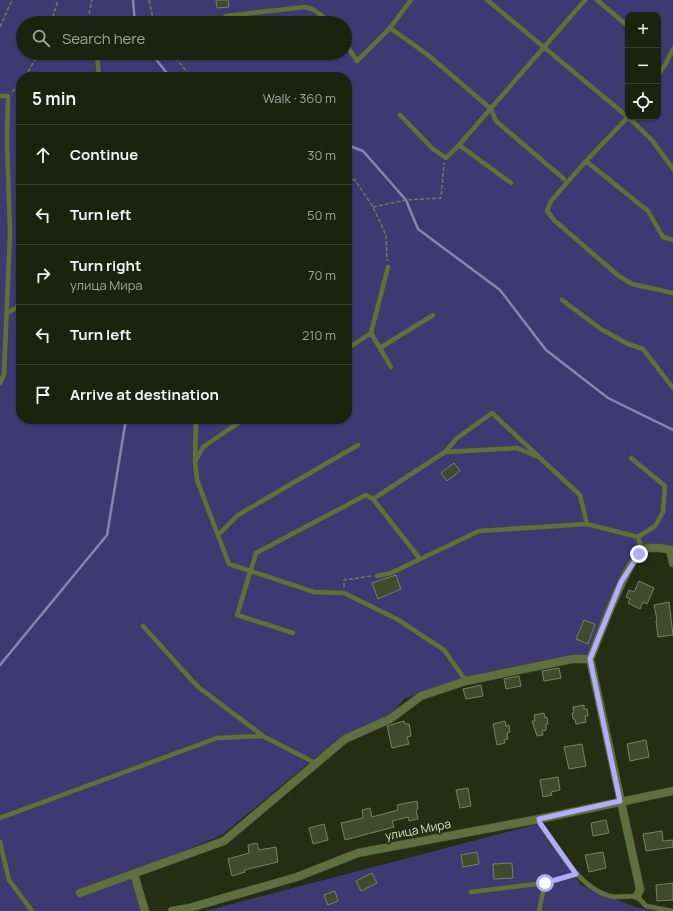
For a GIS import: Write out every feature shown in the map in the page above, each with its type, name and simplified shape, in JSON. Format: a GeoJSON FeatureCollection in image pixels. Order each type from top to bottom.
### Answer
{"type":"FeatureCollection","features":[{"type":"Feature","properties":{"kind":"street"},"geometry":{"type":"LineString","coordinates":[[636,896],[640,889],[590,659],[621,582],[642,550],[646,548],[656,548],[672,550],[673,563]]}},
{"type":"Feature","properties":{"kind":"street"},"geometry":{"type":"LineString","coordinates":[[80,893],[224,841],[345,739],[390,719],[421,696],[466,681],[572,659],[590,659]]}},
{"type":"Feature","properties":{"kind":"street","name":"улица Мира"},"geometry":{"type":"LineString","coordinates":[[172,911],[189,908],[297,877],[358,854],[673,791]]}},
{"type":"Feature","properties":{"kind":"street"},"geometry":{"type":"LineString","coordinates":[[134,874],[145,911]]}},
{"type":"Feature","properties":{"kind":"lane"},"geometry":{"type":"LineString","coordinates":[[352,54],[357,61],[390,28],[411,0]]}},
{"type":"Feature","properties":{"kind":"lane"},"geometry":{"type":"LineString","coordinates":[[487,0],[628,117],[586,161],[551,201],[547,211],[555,221],[620,277],[632,284],[673,293]]}},
{"type":"Feature","properties":{"kind":"lane"},"geometry":{"type":"LineString","coordinates":[[400,115],[433,149],[446,158],[491,109],[585,0]]}},
{"type":"Feature","properties":{"kind":"lane"},"geometry":{"type":"LineString","coordinates":[[597,0],[625,23]]}},
{"type":"Feature","properties":{"kind":"lane"},"geometry":{"type":"LineString","coordinates":[[226,16],[305,7],[314,10],[322,16]]}},
{"type":"Feature","properties":{"kind":"lane"},"geometry":{"type":"LineString","coordinates":[[390,28],[428,55],[491,109],[496,121],[564,179]]}},
{"type":"Feature","properties":{"kind":"lane"},"geometry":{"type":"LineString","coordinates":[[661,71],[673,49]]}},
{"type":"Feature","properties":{"kind":"lane"},"geometry":{"type":"LineString","coordinates":[[97,60],[98,72]]}},
{"type":"Feature","properties":{"kind":"lane"},"geometry":{"type":"LineString","coordinates":[[0,96],[8,96],[7,140],[10,233],[4,374],[0,383]]}},
{"type":"Feature","properties":{"kind":"lane"},"geometry":{"type":"LineString","coordinates":[[631,120],[652,140],[673,169]]}},
{"type":"Feature","properties":{"kind":"lane"},"geometry":{"type":"LineString","coordinates":[[459,145],[511,183]]}},
{"type":"Feature","properties":{"kind":"lane"},"geometry":{"type":"LineString","coordinates":[[586,161],[648,211],[663,237],[673,240]]}},
{"type":"Feature","properties":{"kind":"lane"},"geometry":{"type":"LineString","coordinates":[[352,346],[371,333],[388,267]]}},
{"type":"Feature","properties":{"kind":"lane"},"geometry":{"type":"LineString","coordinates":[[562,300],[601,329],[628,344],[643,349],[673,388]]}},
{"type":"Feature","properties":{"kind":"lane"},"geometry":{"type":"LineString","coordinates":[[7,313],[16,308]]}},
{"type":"Feature","properties":{"kind":"lane"},"geometry":{"type":"LineString","coordinates":[[380,348],[433,315]]}},
{"type":"Feature","properties":{"kind":"lane"},"geometry":{"type":"LineString","coordinates":[[371,333],[391,367]]}},
{"type":"Feature","properties":{"kind":"lane"},"geometry":{"type":"LineString","coordinates":[[373,499],[445,452],[456,438],[492,413],[580,495],[587,524]]}},
{"type":"Feature","properties":{"kind":"lane"},"geometry":{"type":"LineString","coordinates":[[196,424],[195,462],[197,480],[229,564],[314,592],[344,593],[397,618],[444,650],[466,681]]}},
{"type":"Feature","properties":{"kind":"lane"},"geometry":{"type":"LineString","coordinates":[[195,462],[203,447],[235,425]]}},
{"type":"Feature","properties":{"kind":"lane"},"geometry":{"type":"LineString","coordinates":[[218,535],[238,515],[358,446]]}},
{"type":"Feature","properties":{"kind":"lane"},"geometry":{"type":"LineString","coordinates":[[445,452],[517,448],[540,458]]}},
{"type":"Feature","properties":{"kind":"lane"},"geometry":{"type":"LineString","coordinates":[[377,576],[391,573],[479,531],[587,524],[638,537],[655,526],[663,512],[665,486],[631,458]]}},
{"type":"Feature","properties":{"kind":"lane"},"geometry":{"type":"LineString","coordinates":[[293,633],[237,615],[256,553],[366,495],[373,499],[420,559]]}},
{"type":"Feature","properties":{"kind":"lane"},"geometry":{"type":"LineString","coordinates":[[638,537],[642,550]]}},
{"type":"Feature","properties":{"kind":"lane"},"geometry":{"type":"LineString","coordinates":[[143,626],[197,686],[263,736],[315,763]]}},
{"type":"Feature","properties":{"kind":"lane"},"geometry":{"type":"LineString","coordinates":[[0,818],[217,738],[263,736]]}},
{"type":"Feature","properties":{"kind":"lane"},"geometry":{"type":"LineString","coordinates":[[539,819],[540,823],[576,874],[596,890],[614,897],[636,896],[646,906],[672,911]]}},
{"type":"Feature","properties":{"kind":"lane"},"geometry":{"type":"LineString","coordinates":[[0,842],[9,880],[32,911]]}},
{"type":"Feature","properties":{"kind":"lane"},"geometry":{"type":"LineString","coordinates":[[471,892],[545,883],[576,874]]}},
{"type":"Feature","properties":{"kind":"lane"},"geometry":{"type":"LineString","coordinates":[[538,911],[545,883]]}},
{"type":"Feature","properties":{"kind":"path"},"geometry":{"type":"LineString","coordinates":[[0,27],[12,0]]}},
{"type":"Feature","properties":{"kind":"path"},"geometry":{"type":"LineString","coordinates":[[53,16],[58,0]]}},
{"type":"Feature","properties":{"kind":"path"},"geometry":{"type":"LineString","coordinates":[[89,16],[92,0]]}},
{"type":"Feature","properties":{"kind":"path"},"geometry":{"type":"LineString","coordinates":[[149,0],[152,16]]}},
{"type":"Feature","properties":{"kind":"path"},"geometry":{"type":"LineString","coordinates":[[28,72],[35,60]]}},
{"type":"Feature","properties":{"kind":"path"},"geometry":{"type":"LineString","coordinates":[[178,60],[187,72]]}},
{"type":"Feature","properties":{"kind":"path"},"geometry":{"type":"LineString","coordinates":[[8,96],[16,87]]}},
{"type":"Feature","properties":{"kind":"path"},"geometry":{"type":"LineString","coordinates":[[373,207],[406,200],[441,198],[443,166],[446,158]]}},
{"type":"Feature","properties":{"kind":"path"},"geometry":{"type":"LineString","coordinates":[[352,179],[355,180],[373,207],[386,235],[388,267]]}},
{"type":"Feature","properties":{"kind":"path"},"geometry":{"type":"LineString","coordinates":[[344,593],[344,580],[377,576]]}},
{"type":"Feature","properties":{"kind":"shaded area"},"geometry":{"type":"Polygon","coordinates":[[[0,0],[673,0],[673,548],[638,551],[587,656],[571,655],[467,677],[404,699],[390,716],[343,738],[317,756],[222,835],[130,873],[142,911],[0,911],[0,0]]]}},
{"type":"Feature","properties":{"kind":"shaded area"},"geometry":{"type":"Polygon","coordinates":[[[538,824],[581,885],[635,907],[655,911],[205,911],[538,824]]]}},
{"type":"Feature","properties":{"kind":"building"},"geometry":{"type":"Polygon","coordinates":[[[216,0],[228,0],[229,7],[217,8],[216,0]]]}},
{"type":"Feature","properties":{"kind":"building"},"geometry":{"type":"Polygon","coordinates":[[[454,463],[460,471],[447,481],[441,473],[454,463]]]}},
{"type":"Feature","properties":{"kind":"building"},"geometry":{"type":"Polygon","coordinates":[[[396,575],[401,589],[378,599],[372,583],[396,575]]]}},
{"type":"Feature","properties":{"kind":"building"},"geometry":{"type":"Polygon","coordinates":[[[639,581],[654,588],[647,604],[643,602],[640,609],[628,603],[630,599],[626,597],[629,590],[634,592],[639,581]]]}},
{"type":"Feature","properties":{"kind":"building"},"geometry":{"type":"Polygon","coordinates":[[[669,602],[673,635],[658,637],[654,605],[669,602]]]}},
{"type":"Feature","properties":{"kind":"building"},"geometry":{"type":"Polygon","coordinates":[[[584,620],[595,624],[588,644],[576,639],[584,620]]]}},
{"type":"Feature","properties":{"kind":"building"},"geometry":{"type":"Polygon","coordinates":[[[559,668],[561,678],[544,681],[542,671],[559,668]]]}},
{"type":"Feature","properties":{"kind":"building"},"geometry":{"type":"Polygon","coordinates":[[[519,676],[521,686],[506,689],[504,679],[519,676]]]}},
{"type":"Feature","properties":{"kind":"building"},"geometry":{"type":"Polygon","coordinates":[[[481,685],[483,696],[466,699],[463,689],[481,685]]]}},
{"type":"Feature","properties":{"kind":"building"},"geometry":{"type":"Polygon","coordinates":[[[584,705],[584,709],[587,709],[588,716],[585,716],[586,722],[576,724],[575,719],[573,719],[573,707],[584,705]]]}},
{"type":"Feature","properties":{"kind":"building"},"geometry":{"type":"Polygon","coordinates":[[[544,713],[545,718],[547,717],[548,724],[546,724],[546,730],[542,731],[543,735],[537,736],[532,721],[535,721],[534,715],[544,713]]]}},
{"type":"Feature","properties":{"kind":"building"},"geometry":{"type":"Polygon","coordinates":[[[404,721],[405,724],[409,724],[411,736],[407,737],[409,744],[392,748],[387,726],[404,721]]]}},
{"type":"Feature","properties":{"kind":"building"},"geometry":{"type":"Polygon","coordinates":[[[505,721],[506,726],[509,725],[510,732],[507,733],[508,739],[504,740],[505,743],[497,745],[493,724],[505,721]]]}},
{"type":"Feature","properties":{"kind":"building"},"geometry":{"type":"Polygon","coordinates":[[[646,740],[649,757],[630,761],[627,744],[646,740]]]}},
{"type":"Feature","properties":{"kind":"building"},"geometry":{"type":"Polygon","coordinates":[[[582,744],[586,766],[569,769],[564,747],[582,744]]]}},
{"type":"Feature","properties":{"kind":"building"},"geometry":{"type":"Polygon","coordinates":[[[558,777],[560,790],[551,792],[552,795],[543,797],[540,780],[558,777]]]}},
{"type":"Feature","properties":{"kind":"building"},"geometry":{"type":"Polygon","coordinates":[[[468,788],[471,806],[460,808],[456,790],[468,788]]]}},
{"type":"Feature","properties":{"kind":"building"},"geometry":{"type":"Polygon","coordinates":[[[417,801],[418,809],[416,810],[418,819],[409,821],[408,817],[392,821],[394,827],[345,840],[341,823],[363,818],[362,810],[370,808],[372,817],[398,810],[397,805],[417,801]]]}},
{"type":"Feature","properties":{"kind":"building"},"geometry":{"type":"Polygon","coordinates":[[[606,820],[609,833],[593,836],[591,823],[606,820]]]}},
{"type":"Feature","properties":{"kind":"building"},"geometry":{"type":"Polygon","coordinates":[[[324,824],[328,840],[313,844],[309,828],[324,824]]]}},
{"type":"Feature","properties":{"kind":"building"},"geometry":{"type":"Polygon","coordinates":[[[662,831],[663,841],[673,840],[673,847],[646,851],[643,834],[662,831]]]}},
{"type":"Feature","properties":{"kind":"building"},"geometry":{"type":"Polygon","coordinates":[[[257,843],[259,850],[276,847],[278,862],[244,870],[245,872],[232,876],[228,859],[249,853],[248,845],[257,843]]]}},
{"type":"Feature","properties":{"kind":"building"},"geometry":{"type":"Polygon","coordinates":[[[477,852],[479,864],[463,867],[461,855],[477,852]]]}},
{"type":"Feature","properties":{"kind":"building"},"geometry":{"type":"Polygon","coordinates":[[[603,852],[606,868],[589,872],[585,855],[603,852]]]}},
{"type":"Feature","properties":{"kind":"building"},"geometry":{"type":"Polygon","coordinates":[[[512,863],[513,878],[494,879],[493,864],[512,863]]]}},
{"type":"Feature","properties":{"kind":"building"},"geometry":{"type":"Polygon","coordinates":[[[372,873],[377,883],[361,891],[356,881],[372,873]]]}},
{"type":"Feature","properties":{"kind":"building"},"geometry":{"type":"Polygon","coordinates":[[[673,883],[673,900],[657,901],[656,885],[673,883]]]}},
{"type":"Feature","properties":{"kind":"building"},"geometry":{"type":"Polygon","coordinates":[[[335,891],[338,901],[328,905],[324,895],[335,891]]]}},
{"type":"Feature","properties":{"kind":"waterway"},"geometry":{"type":"LineString","coordinates":[[133,0],[134,16]]}},
{"type":"Feature","properties":{"kind":"waterway"},"geometry":{"type":"LineString","coordinates":[[157,60],[166,72]]}},
{"type":"Feature","properties":{"kind":"waterway"},"geometry":{"type":"LineString","coordinates":[[352,147],[363,151],[406,200],[418,229],[500,290],[546,350],[608,398],[673,430]]}},
{"type":"Feature","properties":{"kind":"waterway"},"geometry":{"type":"LineString","coordinates":[[0,665],[107,535],[125,424]]}},
{"type":"Feature","properties":{"kind":"route"},"geometry":{"type":"LineString","coordinates":[[545,883],[576,874],[540,823],[539,819],[620,801],[590,659],[621,582],[639,554]]}}]}
